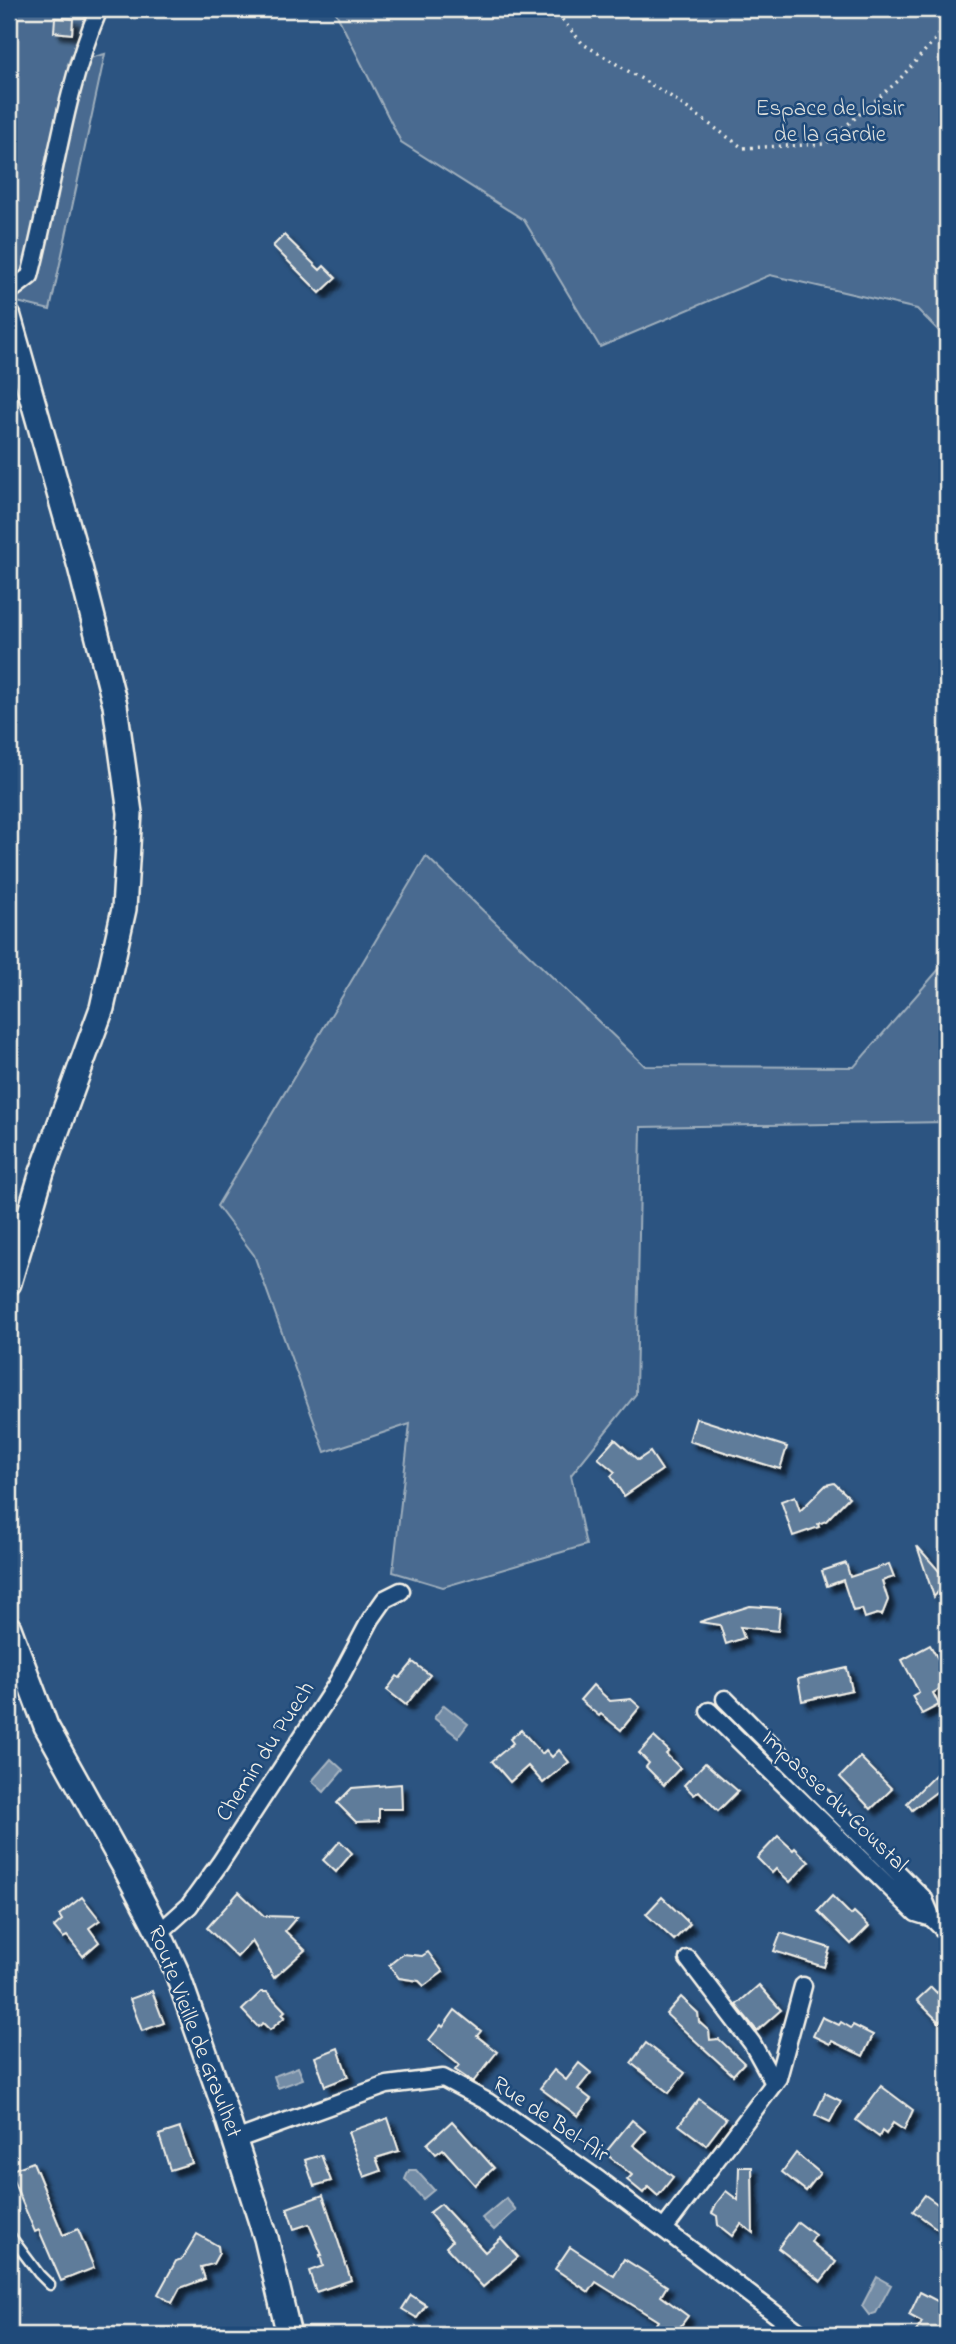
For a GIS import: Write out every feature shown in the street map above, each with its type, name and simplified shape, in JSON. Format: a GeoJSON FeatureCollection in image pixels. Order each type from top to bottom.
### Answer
{"type":"FeatureCollection","features":[{"type":"Feature","properties":{"kind":"main road"},"geometry":{"type":"LineString","coordinates":[[9,317],[80,567],[115,705],[130,813],[124,909],[102,1008],[42,1172],[9,1283]]}},
{"type":"Feature","properties":{"kind":"main road","name":"Route Vieille de Graulhet"},"geometry":{"type":"LineString","coordinates":[[9,1629],[46,1726],[159,1933],[180,1982],[266,2238],[289,2335]]}},
{"type":"Feature","properties":{"kind":"street"},"geometry":{"type":"LineString","coordinates":[[9,292],[30,276],[43,230],[66,118],[89,31],[99,9]]}},
{"type":"Feature","properties":{"kind":"street","name":"Chemin du Puech"},"geometry":{"type":"LineString","coordinates":[[159,1933],[189,1906],[220,1863],[336,1685],[371,1619],[386,1599],[401,1591]]}},
{"type":"Feature","properties":{"kind":"street","name":"Impasse du Coustal"},"geometry":{"type":"LineString","coordinates":[[724,1699],[923,1899],[932,1918],[947,1933]]}},
{"type":"Feature","properties":{"kind":"street","name":"Impasse du Coustal"},"geometry":{"type":"LineString","coordinates":[[709,1711],[916,1913],[932,1918]]}},
{"type":"Feature","properties":{"kind":"street"},"geometry":{"type":"LineString","coordinates":[[688,1959],[752,2043],[774,2083]]}},
{"type":"Feature","properties":{"kind":"street"},"geometry":{"type":"LineString","coordinates":[[664,2229],[778,2078],[803,1986]]}},
{"type":"Feature","properties":{"kind":"street","name":"Rue de Bel-Air"},"geometry":{"type":"LineString","coordinates":[[235,2140],[387,2085],[443,2078],[488,2102],[598,2180],[803,2335]]}},
{"type":"Feature","properties":{"kind":"lane"},"geometry":{"type":"LineString","coordinates":[[9,2234],[50,2285]]}},
{"type":"Feature","properties":{"kind":"path"},"geometry":{"type":"LineString","coordinates":[[553,9],[583,44],[670,96],[743,148],[825,144],[898,81],[947,26]]}},
{"type":"Feature","properties":{"kind":"green space"},"geometry":{"type":"Polygon","coordinates":[[[9,9],[90,9],[68,64],[105,54],[50,310],[9,300],[9,9]]]}},
{"type":"Feature","properties":{"kind":"green space","name":"Espace de loisir de la Gardie"},"geometry":{"type":"Polygon","coordinates":[[[334,9],[947,9],[947,339],[917,309],[770,275],[600,347],[524,220],[401,142],[334,9]]]}},
{"type":"Feature","properties":{"kind":"green space"},"geometry":{"type":"Polygon","coordinates":[[[426,856],[645,1066],[854,1067],[947,960],[947,1122],[641,1127],[636,1394],[571,1475],[586,1545],[443,1587],[393,1572],[410,1424],[325,1452],[254,1255],[217,1206],[426,856]]]}},
{"type":"Feature","properties":{"kind":"shaded area"},"geometry":{"type":"Polygon","coordinates":[[[444,1705],[468,1724],[458,1737],[434,1718],[444,1705]]]}},
{"type":"Feature","properties":{"kind":"shaded area"},"geometry":{"type":"Polygon","coordinates":[[[331,1759],[343,1770],[324,1792],[312,1781],[331,1759]]]}},
{"type":"Feature","properties":{"kind":"shaded area"},"geometry":{"type":"Polygon","coordinates":[[[298,2067],[303,2079],[278,2088],[274,2076],[298,2067]]]}},
{"type":"Feature","properties":{"kind":"shaded area"},"geometry":{"type":"Polygon","coordinates":[[[409,2170],[416,2170],[434,2190],[423,2199],[405,2179],[409,2170]]]}},
{"type":"Feature","properties":{"kind":"shaded area"},"geometry":{"type":"Polygon","coordinates":[[[506,2198],[516,2210],[494,2230],[482,2218],[506,2198]]]}},
{"type":"Feature","properties":{"kind":"shaded area"},"geometry":{"type":"Polygon","coordinates":[[[877,2277],[891,2285],[876,2313],[869,2315],[862,2306],[877,2277]]]}},
{"type":"Feature","properties":{"kind":"building"},"geometry":{"type":"Polygon","coordinates":[[[55,18],[73,19],[72,34],[54,32],[55,18]]]}},
{"type":"Feature","properties":{"kind":"building"},"geometry":{"type":"Polygon","coordinates":[[[284,235],[320,270],[324,266],[336,278],[320,293],[273,246],[284,235]]]}},
{"type":"Feature","properties":{"kind":"building"},"geometry":{"type":"Polygon","coordinates":[[[696,1418],[787,1447],[780,1469],[689,1441],[696,1418]]]}},
{"type":"Feature","properties":{"kind":"building"},"geometry":{"type":"Polygon","coordinates":[[[615,1439],[638,1460],[650,1452],[662,1470],[624,1496],[611,1476],[615,1472],[598,1458],[615,1439]]]}},
{"type":"Feature","properties":{"kind":"building"},"geometry":{"type":"Polygon","coordinates":[[[834,1483],[849,1497],[826,1521],[818,1524],[819,1527],[793,1536],[781,1501],[795,1496],[800,1511],[826,1485],[834,1483]]]}},
{"type":"Feature","properties":{"kind":"building"},"geometry":{"type":"Polygon","coordinates":[[[917,1546],[947,1580],[934,1597],[917,1546]]]}},
{"type":"Feature","properties":{"kind":"building"},"geometry":{"type":"Polygon","coordinates":[[[846,1563],[850,1577],[889,1564],[894,1577],[882,1581],[888,1600],[882,1615],[865,1618],[862,1609],[853,1611],[843,1580],[827,1586],[822,1571],[846,1563]]]}},
{"type":"Feature","properties":{"kind":"building"},"geometry":{"type":"Polygon","coordinates":[[[750,1606],[780,1608],[778,1631],[740,1627],[744,1638],[726,1644],[720,1625],[699,1622],[750,1606]]]}},
{"type":"Feature","properties":{"kind":"building"},"geometry":{"type":"Polygon","coordinates":[[[930,1645],[947,1675],[947,1685],[933,1693],[939,1705],[922,1714],[912,1696],[919,1692],[902,1660],[930,1645]]]}},
{"type":"Feature","properties":{"kind":"building"},"geometry":{"type":"Polygon","coordinates":[[[413,1662],[430,1675],[406,1705],[387,1690],[397,1676],[400,1678],[413,1662]]]}},
{"type":"Feature","properties":{"kind":"building"},"geometry":{"type":"Polygon","coordinates":[[[847,1668],[852,1690],[802,1701],[798,1679],[847,1668]]]}},
{"type":"Feature","properties":{"kind":"building"},"geometry":{"type":"Polygon","coordinates":[[[593,1685],[610,1701],[631,1699],[640,1707],[621,1730],[580,1700],[593,1685]]]}},
{"type":"Feature","properties":{"kind":"building"},"geometry":{"type":"Polygon","coordinates":[[[521,1730],[542,1754],[546,1750],[552,1757],[559,1750],[569,1762],[543,1783],[528,1766],[510,1782],[492,1761],[513,1743],[510,1739],[521,1730]]]}},
{"type":"Feature","properties":{"kind":"building"},"geometry":{"type":"Polygon","coordinates":[[[654,1737],[669,1751],[666,1754],[680,1768],[664,1785],[646,1767],[649,1763],[639,1753],[654,1737]]]}},
{"type":"Feature","properties":{"kind":"building"},"geometry":{"type":"Polygon","coordinates":[[[860,1757],[892,1789],[871,1809],[840,1777],[860,1757]]]}},
{"type":"Feature","properties":{"kind":"building"},"geometry":{"type":"Polygon","coordinates":[[[705,1763],[738,1791],[718,1811],[699,1791],[694,1795],[684,1785],[705,1763]]]}},
{"type":"Feature","properties":{"kind":"building"},"geometry":{"type":"Polygon","coordinates":[[[941,1769],[947,1784],[912,1810],[907,1803],[941,1769]]]}},
{"type":"Feature","properties":{"kind":"building"},"geometry":{"type":"Polygon","coordinates":[[[401,1784],[402,1809],[379,1809],[379,1821],[356,1822],[337,1803],[352,1788],[401,1784]]]}},
{"type":"Feature","properties":{"kind":"building"},"geometry":{"type":"Polygon","coordinates":[[[778,1836],[809,1862],[790,1882],[776,1869],[772,1873],[757,1858],[778,1836]]]}},
{"type":"Feature","properties":{"kind":"building"},"geometry":{"type":"Polygon","coordinates":[[[340,1841],[352,1853],[336,1872],[323,1860],[340,1841]]]}},
{"type":"Feature","properties":{"kind":"building"},"geometry":{"type":"Polygon","coordinates":[[[239,1892],[264,1916],[297,1917],[285,1931],[305,1950],[274,1978],[252,1941],[237,1957],[207,1928],[239,1892]]]}},
{"type":"Feature","properties":{"kind":"building"},"geometry":{"type":"Polygon","coordinates":[[[832,1896],[851,1915],[854,1912],[869,1926],[851,1944],[818,1911],[832,1896]]]}},
{"type":"Feature","properties":{"kind":"building"},"geometry":{"type":"Polygon","coordinates":[[[82,1897],[100,1920],[89,1928],[99,1942],[83,1956],[67,1936],[63,1938],[54,1927],[62,1920],[59,1915],[82,1897]]]}},
{"type":"Feature","properties":{"kind":"building"},"geometry":{"type":"Polygon","coordinates":[[[662,1897],[690,1924],[674,1940],[646,1914],[662,1897]]]}},
{"type":"Feature","properties":{"kind":"building"},"geometry":{"type":"Polygon","coordinates":[[[781,1933],[830,1948],[824,1967],[774,1951],[781,1933]]]}},
{"type":"Feature","properties":{"kind":"building"},"geometry":{"type":"Polygon","coordinates":[[[428,1952],[443,1972],[424,1986],[419,1981],[399,1978],[389,1965],[403,1954],[422,1956],[428,1952]]]}},
{"type":"Feature","properties":{"kind":"building"},"geometry":{"type":"Polygon","coordinates":[[[947,1982],[947,2014],[939,2022],[917,2000],[931,1987],[937,1993],[947,1982]]]}},
{"type":"Feature","properties":{"kind":"building"},"geometry":{"type":"Polygon","coordinates":[[[759,1985],[781,2010],[757,2031],[736,2005],[759,1985]]]}},
{"type":"Feature","properties":{"kind":"building"},"geometry":{"type":"Polygon","coordinates":[[[152,1991],[164,2023],[142,2031],[130,1999],[152,1991]]]}},
{"type":"Feature","properties":{"kind":"building"},"geometry":{"type":"Polygon","coordinates":[[[261,1992],[267,1992],[285,2011],[282,2014],[285,2017],[270,2030],[263,2023],[258,2027],[242,2010],[261,1992]]]}},
{"type":"Feature","properties":{"kind":"building"},"geometry":{"type":"Polygon","coordinates":[[[681,1997],[698,2013],[699,2022],[709,2031],[710,2040],[719,2039],[744,2063],[733,2075],[666,2014],[681,1997]]]}},
{"type":"Feature","properties":{"kind":"building"},"geometry":{"type":"Polygon","coordinates":[[[455,2010],[481,2031],[477,2036],[497,2052],[473,2082],[455,2070],[459,2065],[429,2040],[455,2010]]]}},
{"type":"Feature","properties":{"kind":"building"},"geometry":{"type":"Polygon","coordinates":[[[822,2017],[839,2025],[841,2022],[851,2028],[853,2025],[873,2035],[863,2056],[832,2041],[830,2044],[813,2036],[822,2017]]]}},
{"type":"Feature","properties":{"kind":"building"},"geometry":{"type":"Polygon","coordinates":[[[646,2043],[685,2073],[669,2093],[631,2063],[646,2043]]]}},
{"type":"Feature","properties":{"kind":"building"},"geometry":{"type":"Polygon","coordinates":[[[338,2048],[348,2077],[325,2086],[315,2057],[338,2048]]]}},
{"type":"Feature","properties":{"kind":"building"},"geometry":{"type":"Polygon","coordinates":[[[579,2063],[591,2073],[578,2089],[591,2099],[578,2116],[540,2088],[554,2070],[566,2080],[579,2063]]]}},
{"type":"Feature","properties":{"kind":"building"},"geometry":{"type":"Polygon","coordinates":[[[881,2086],[913,2110],[904,2130],[893,2123],[886,2134],[882,2131],[879,2137],[856,2120],[881,2086]]]}},
{"type":"Feature","properties":{"kind":"building"},"geometry":{"type":"Polygon","coordinates":[[[825,2093],[841,2101],[830,2122],[815,2115],[825,2093]]]}},
{"type":"Feature","properties":{"kind":"building"},"geometry":{"type":"Polygon","coordinates":[[[699,2099],[726,2119],[706,2145],[679,2125],[699,2099]]]}},
{"type":"Feature","properties":{"kind":"building"},"geometry":{"type":"Polygon","coordinates":[[[388,2118],[399,2151],[376,2158],[381,2171],[364,2177],[348,2132],[388,2118]]]}},
{"type":"Feature","properties":{"kind":"building"},"geometry":{"type":"Polygon","coordinates":[[[632,2120],[645,2131],[633,2145],[673,2177],[658,2196],[648,2187],[643,2193],[627,2180],[632,2175],[605,2153],[632,2120]]]}},
{"type":"Feature","properties":{"kind":"building"},"geometry":{"type":"Polygon","coordinates":[[[452,2121],[494,2168],[475,2185],[443,2149],[436,2154],[427,2144],[452,2121]]]}},
{"type":"Feature","properties":{"kind":"building"},"geometry":{"type":"Polygon","coordinates":[[[180,2128],[192,2163],[170,2170],[159,2135],[180,2128]]]}},
{"type":"Feature","properties":{"kind":"building"},"geometry":{"type":"Polygon","coordinates":[[[796,2153],[820,2173],[806,2191],[782,2172],[796,2153]]]}},
{"type":"Feature","properties":{"kind":"building"},"geometry":{"type":"Polygon","coordinates":[[[321,2155],[331,2181],[314,2186],[305,2160],[321,2155]]]}},
{"type":"Feature","properties":{"kind":"building"},"geometry":{"type":"Polygon","coordinates":[[[33,2162],[63,2235],[78,2229],[94,2268],[61,2281],[39,2230],[35,2232],[9,2171],[33,2162]]]}},
{"type":"Feature","properties":{"kind":"building"},"geometry":{"type":"Polygon","coordinates":[[[739,2167],[752,2167],[753,2233],[741,2224],[732,2236],[718,2225],[717,2216],[712,2213],[726,2191],[738,2200],[739,2167]]]}},
{"type":"Feature","properties":{"kind":"building"},"geometry":{"type":"Polygon","coordinates":[[[323,2195],[351,2280],[316,2292],[309,2271],[323,2266],[322,2255],[309,2224],[294,2229],[287,2208],[323,2195]]]}},
{"type":"Feature","properties":{"kind":"building"},"geometry":{"type":"Polygon","coordinates":[[[925,2195],[947,2211],[947,2218],[939,2230],[913,2211],[925,2195]]]}},
{"type":"Feature","properties":{"kind":"building"},"geometry":{"type":"Polygon","coordinates":[[[441,2204],[485,2252],[501,2238],[518,2257],[483,2287],[446,2247],[452,2241],[429,2213],[441,2204]]]}},
{"type":"Feature","properties":{"kind":"building"},"geometry":{"type":"Polygon","coordinates":[[[798,2222],[815,2235],[811,2242],[836,2262],[821,2281],[778,2248],[798,2222]]]}},
{"type":"Feature","properties":{"kind":"building"},"geometry":{"type":"Polygon","coordinates":[[[197,2234],[218,2246],[219,2253],[213,2264],[201,2267],[205,2279],[180,2288],[172,2303],[158,2294],[176,2261],[182,2259],[197,2234]]]}},
{"type":"Feature","properties":{"kind":"building"},"geometry":{"type":"Polygon","coordinates":[[[570,2247],[614,2276],[624,2259],[667,2286],[661,2296],[688,2316],[674,2335],[648,2335],[658,2321],[596,2282],[589,2292],[555,2269],[570,2247]]]}},
{"type":"Feature","properties":{"kind":"building"},"geometry":{"type":"Polygon","coordinates":[[[920,2292],[947,2306],[947,2328],[943,2335],[915,2335],[922,2322],[909,2315],[920,2292]]]}},
{"type":"Feature","properties":{"kind":"building"},"geometry":{"type":"Polygon","coordinates":[[[411,2295],[426,2305],[417,2318],[402,2309],[411,2295]]]}}]}
